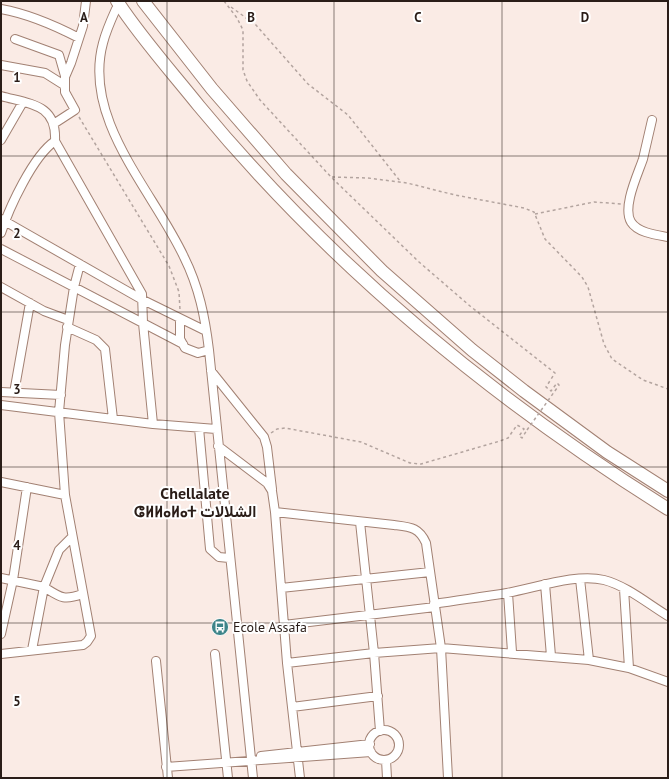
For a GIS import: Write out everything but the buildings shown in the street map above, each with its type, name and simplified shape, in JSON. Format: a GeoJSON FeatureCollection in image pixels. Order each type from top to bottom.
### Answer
{"type":"FeatureCollection","features":[{"type":"Feature","properties":{"kind":"highway"},"geometry":{"type":"LineString","coordinates":[[143,1],[212,89],[286,174],[349,240],[472,350],[524,392],[595,443],[668,491]]}},
{"type":"Feature","properties":{"kind":"highway"},"geometry":{"type":"LineString","coordinates":[[116,5],[217,129],[269,186],[326,244],[377,292],[436,344],[489,386],[561,438],[668,509]]}},
{"type":"Feature","properties":{"kind":"highway"},"geometry":{"type":"LineString","coordinates":[[645,476],[659,477],[668,482]]}},
{"type":"Feature","properties":{"kind":"street"},"geometry":{"type":"LineString","coordinates":[[64,81],[79,38],[85,16],[86,1]]}},
{"type":"Feature","properties":{"kind":"street"},"geometry":{"type":"LineString","coordinates":[[116,5],[102,44],[100,76],[104,106],[113,133],[184,256],[194,277],[202,303],[211,371],[249,760],[253,778]]}},
{"type":"Feature","properties":{"kind":"street"},"geometry":{"type":"LineString","coordinates":[[1,9],[21,13],[48,22],[79,38]]}},
{"type":"Feature","properties":{"kind":"street"},"geometry":{"type":"LineString","coordinates":[[15,39],[60,55],[68,98],[75,110],[54,124]]}},
{"type":"Feature","properties":{"kind":"street"},"geometry":{"type":"LineString","coordinates":[[1,65],[45,73],[64,81]]}},
{"type":"Feature","properties":{"kind":"street"},"geometry":{"type":"LineString","coordinates":[[1,96],[47,111],[54,124],[55,141],[140,289],[153,424]]}},
{"type":"Feature","properties":{"kind":"street"},"geometry":{"type":"LineString","coordinates":[[1,140],[23,102]]}},
{"type":"Feature","properties":{"kind":"street"},"geometry":{"type":"LineString","coordinates":[[652,120],[629,206],[630,219],[635,226],[647,232],[668,237]]}},
{"type":"Feature","properties":{"kind":"street"},"geometry":{"type":"LineString","coordinates":[[1,233],[3,220],[26,178],[44,151],[55,141]]}},
{"type":"Feature","properties":{"kind":"street"},"geometry":{"type":"LineString","coordinates":[[3,220],[141,299],[180,320],[206,331]]}},
{"type":"Feature","properties":{"kind":"street"},"geometry":{"type":"LineString","coordinates":[[1,249],[183,344]]}},
{"type":"Feature","properties":{"kind":"street"},"geometry":{"type":"LineString","coordinates":[[1,654],[83,644],[88,642],[91,633],[82,594],[65,496],[60,412],[68,324],[74,287],[80,264]]}},
{"type":"Feature","properties":{"kind":"street"},"geometry":{"type":"LineString","coordinates":[[1,287],[96,340],[105,349],[113,419]]}},
{"type":"Feature","properties":{"kind":"street"},"geometry":{"type":"LineString","coordinates":[[14,393],[30,302]]}},
{"type":"Feature","properties":{"kind":"street"},"geometry":{"type":"LineString","coordinates":[[180,320],[180,339],[183,344],[191,352],[198,353],[208,350]]}},
{"type":"Feature","properties":{"kind":"street"},"geometry":{"type":"LineString","coordinates":[[211,371],[264,437],[267,447],[275,512],[287,663],[300,778]]}},
{"type":"Feature","properties":{"kind":"street"},"geometry":{"type":"LineString","coordinates":[[1,392],[61,395]]}},
{"type":"Feature","properties":{"kind":"street"},"geometry":{"type":"LineString","coordinates":[[1,405],[153,424],[216,429]]}},
{"type":"Feature","properties":{"kind":"street"},"geometry":{"type":"LineString","coordinates":[[199,428],[210,549],[219,557],[229,558]]}},
{"type":"Feature","properties":{"kind":"street"},"geometry":{"type":"LineString","coordinates":[[218,446],[263,479],[272,491]]}},
{"type":"Feature","properties":{"kind":"street"},"geometry":{"type":"LineString","coordinates":[[1,482],[65,496]]}},
{"type":"Feature","properties":{"kind":"street"},"geometry":{"type":"LineString","coordinates":[[1,634],[12,580],[27,488]]}},
{"type":"Feature","properties":{"kind":"street"},"geometry":{"type":"LineString","coordinates":[[275,512],[394,525],[417,530],[422,534],[426,542],[441,648],[448,778]]}},
{"type":"Feature","properties":{"kind":"street"},"geometry":{"type":"LineString","coordinates":[[360,522],[374,653],[380,731]]}},
{"type":"Feature","properties":{"kind":"street"},"geometry":{"type":"LineString","coordinates":[[32,650],[44,587],[61,546],[72,537]]}},
{"type":"Feature","properties":{"kind":"street"},"geometry":{"type":"LineString","coordinates":[[281,588],[430,572]]}},
{"type":"Feature","properties":{"kind":"street"},"geometry":{"type":"LineString","coordinates":[[1,578],[44,587],[62,598],[70,598],[82,594]]}},
{"type":"Feature","properties":{"kind":"street"},"geometry":{"type":"LineString","coordinates":[[284,625],[370,616],[508,593],[545,584],[580,579],[603,580],[624,589],[668,616]]}},
{"type":"Feature","properties":{"kind":"street"},"geometry":{"type":"LineString","coordinates":[[580,579],[589,660]]}},
{"type":"Feature","properties":{"kind":"street"},"geometry":{"type":"LineString","coordinates":[[545,584],[551,656]]}},
{"type":"Feature","properties":{"kind":"street"},"geometry":{"type":"LineString","coordinates":[[624,589],[629,668]]}},
{"type":"Feature","properties":{"kind":"street"},"geometry":{"type":"LineString","coordinates":[[508,593],[512,652]]}},
{"type":"Feature","properties":{"kind":"street"},"geometry":{"type":"LineString","coordinates":[[287,663],[374,653],[441,648],[512,652],[589,660],[629,668],[668,682]]}},
{"type":"Feature","properties":{"kind":"street"},"geometry":{"type":"LineString","coordinates":[[216,654],[228,778]]}},
{"type":"Feature","properties":{"kind":"street"},"geometry":{"type":"LineString","coordinates":[[156,661],[168,778]]}},
{"type":"Feature","properties":{"kind":"street"},"geometry":{"type":"LineString","coordinates":[[292,707],[378,696]]}},
{"type":"Feature","properties":{"kind":"street"},"geometry":{"type":"LineString","coordinates":[[380,731],[395,734],[400,744],[396,754],[386,760],[378,759],[370,748],[374,734],[380,731]]}},
{"type":"Feature","properties":{"kind":"street"},"geometry":{"type":"LineString","coordinates":[[166,767],[370,748]]}},
{"type":"Feature","properties":{"kind":"street"},"geometry":{"type":"LineString","coordinates":[[386,760],[387,778]]}},
{"type":"Feature","properties":{"kind":"path"},"geometry":{"type":"LineString","coordinates":[[224,1],[256,25],[308,84],[348,115],[400,182]]}},
{"type":"Feature","properties":{"kind":"path"},"geometry":{"type":"LineString","coordinates":[[229,6],[243,30],[243,70],[247,81],[260,100],[331,177],[419,262],[470,306],[555,372],[546,387],[551,391],[557,383],[559,385],[522,438],[519,436],[524,429],[517,425],[508,438],[421,464],[410,463],[362,442],[285,428],[277,429],[264,437]]}},
{"type":"Feature","properties":{"kind":"path"},"geometry":{"type":"LineString","coordinates":[[75,110],[169,266],[178,292],[180,320]]}},
{"type":"Feature","properties":{"kind":"path"},"geometry":{"type":"LineString","coordinates":[[331,177],[400,182],[455,195],[524,208],[535,214],[594,202],[629,206]]}},
{"type":"Feature","properties":{"kind":"path"},"geometry":{"type":"LineString","coordinates":[[535,214],[539,228],[545,239],[582,277],[588,287],[604,344],[612,359],[643,380],[668,389]]}},
{"type":"Feature","properties":{"kind":"place","name":"Ecole Assafa"},"geometry":{"type":"Point","coordinates":[220,627]}},
{"type":"Feature","properties":{"kind":"district","name":"Chellalate ⵛⵍⵍⴰⵍⴰⵜ الشلالات"},"geometry":{"type":"Point","coordinates":[195,502]}}]}
